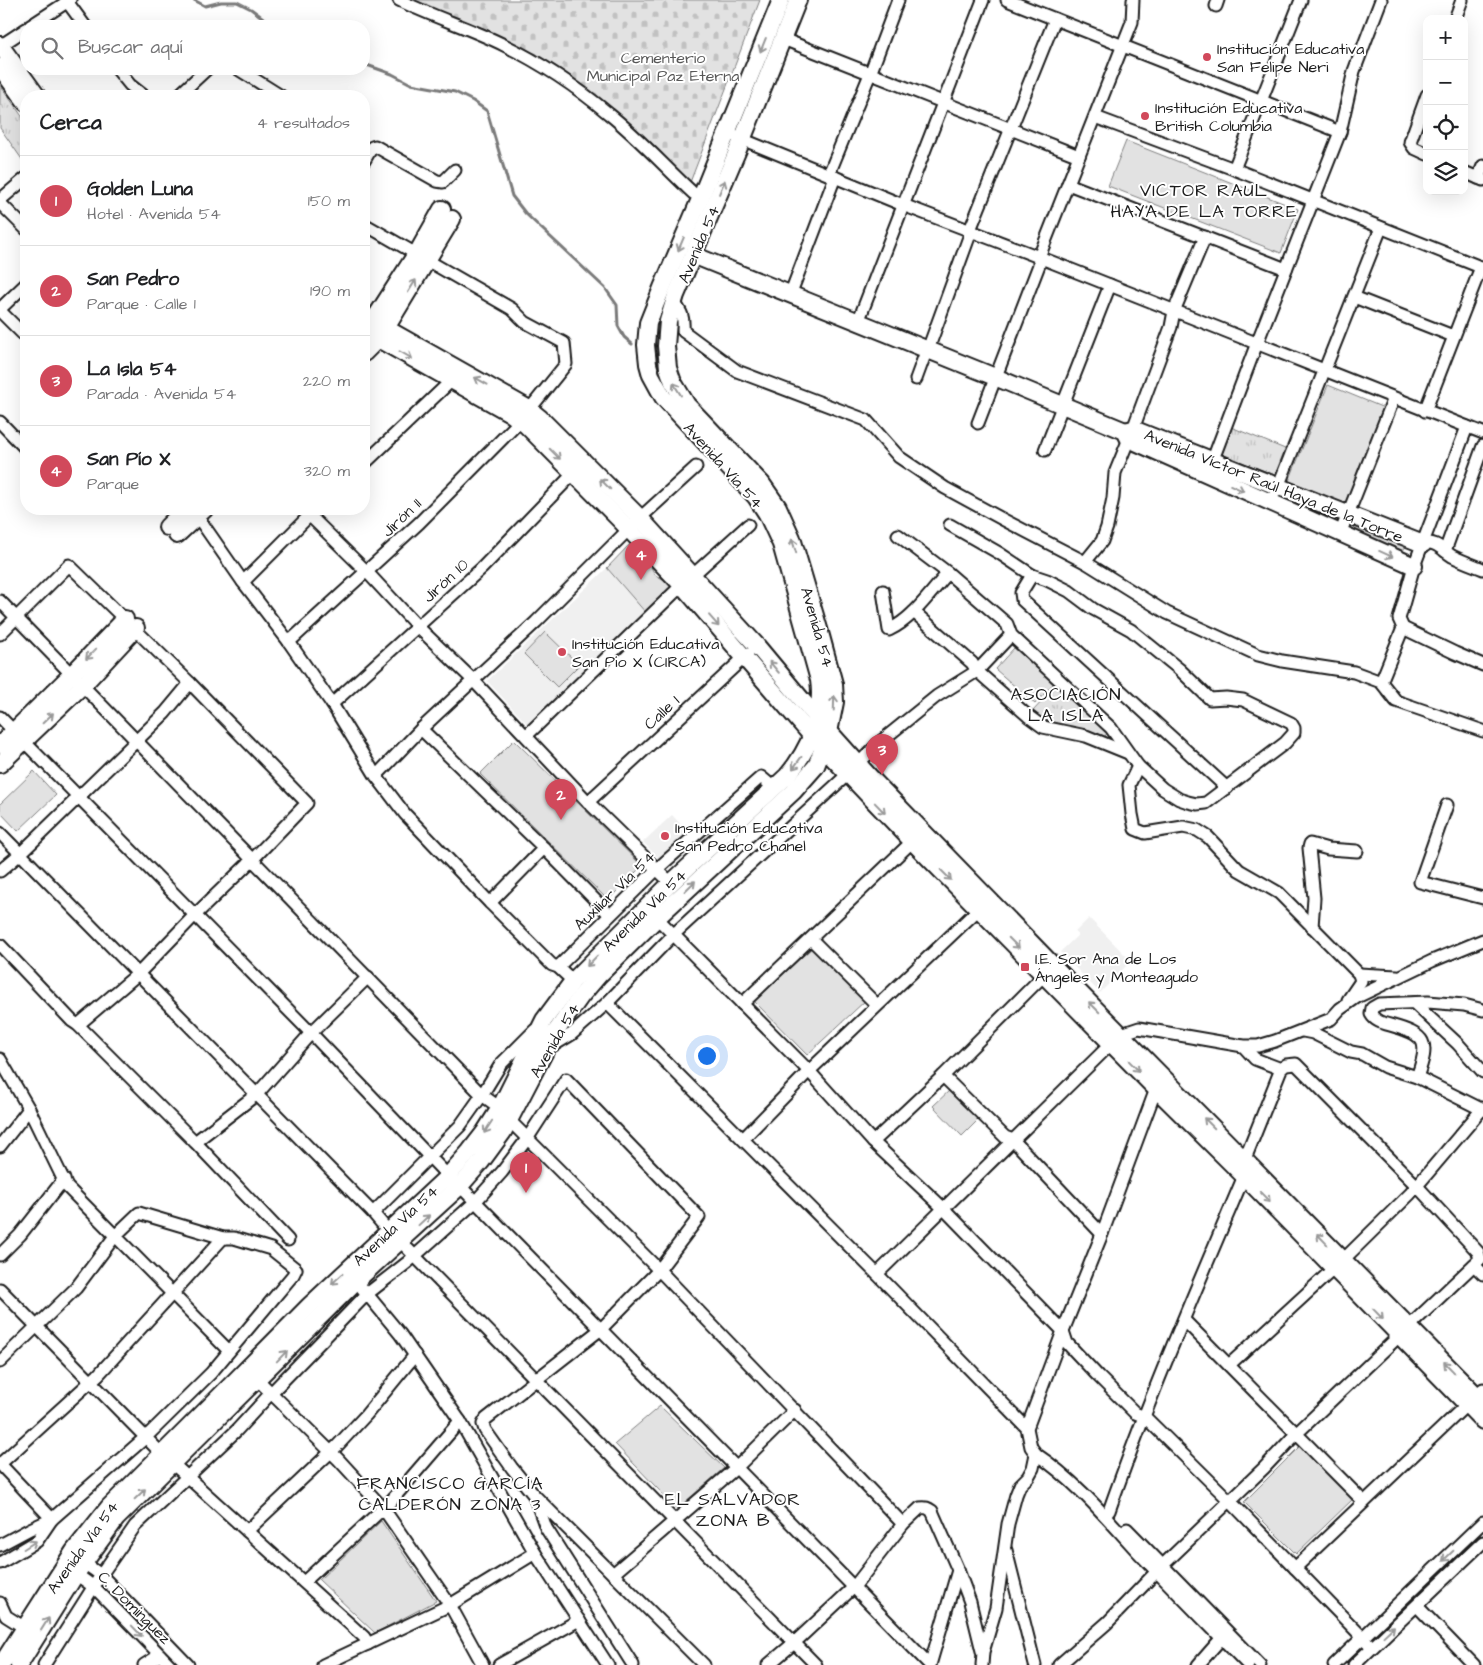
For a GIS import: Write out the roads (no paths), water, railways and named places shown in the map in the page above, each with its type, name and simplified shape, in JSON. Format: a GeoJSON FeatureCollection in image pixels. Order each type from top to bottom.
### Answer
{"type":"FeatureCollection","features":[{"type":"Feature","properties":{"kind":"main road","name":"Avenida Vía 54"},"geometry":{"type":"LineString","coordinates":[[19,1665],[80,1569],[116,1519],[230,1386],[309,1306],[395,1237],[454,1181],[500,1108],[544,1020],[573,981],[671,883],[774,788],[797,764],[805,751],[817,718],[820,690],[816,666],[780,544],[767,514],[744,482],[662,397],[651,375],[646,345],[648,323],[781,0]]}},
{"type":"Feature","properties":{"kind":"main road","name":"Avenida 54"},"geometry":{"type":"LineString","coordinates":[[454,1181],[496,1144],[510,1121],[546,1049],[560,1025],[581,996],[657,918],[781,804],[816,766],[826,740],[835,702],[834,684],[820,629],[792,538],[771,495],[687,405],[673,382],[668,368],[666,346],[668,322],[674,302],[798,0]]}},
{"type":"Feature","properties":{"kind":"main road"},"geometry":{"type":"LineString","coordinates":[[0,46],[20,73]]}},
{"type":"Feature","properties":{"kind":"main road"},"geometry":{"type":"LineString","coordinates":[[0,67],[20,95]]}},
{"type":"Feature","properties":{"kind":"main road"},"geometry":{"type":"LineString","coordinates":[[21,75],[33,90]]}},
{"type":"Feature","properties":{"kind":"main road"},"geometry":{"type":"LineString","coordinates":[[371,329],[422,257],[447,214]]}},
{"type":"Feature","properties":{"kind":"main road","name":"Avenida Víctor Raúl Haya de la Torre"},"geometry":{"type":"LineString","coordinates":[[693,255],[927,349],[1210,467],[1278,486],[1423,544]]}},
{"type":"Feature","properties":{"kind":"main road"},"geometry":{"type":"LineString","coordinates":[[371,329],[451,381],[525,414]]}},
{"type":"Feature","properties":{"kind":"main road"},"geometry":{"type":"LineString","coordinates":[[371,329],[525,414],[580,468],[688,580],[751,652],[817,718],[826,740],[918,836],[1404,1331],[1477,1397],[1483,1421]]}},
{"type":"Feature","properties":{"kind":"main road","name":"Avenida Víctor Raúl Haya de la Torre"},"geometry":{"type":"LineString","coordinates":[[1210,467],[1271,503],[1414,566]]}},
{"type":"Feature","properties":{"kind":"main road"},"geometry":{"type":"LineString","coordinates":[[172,531],[190,515]]}},
{"type":"Feature","properties":{"kind":"main road"},"geometry":{"type":"LineString","coordinates":[[0,764],[19,736],[78,679],[130,624]]}},
{"type":"Feature","properties":{"kind":"main road"},"geometry":{"type":"LineString","coordinates":[[751,652],[811,735],[826,740]]}},
{"type":"Feature","properties":{"kind":"main road"},"geometry":{"type":"LineString","coordinates":[[0,744],[19,736]]}},
{"type":"Feature","properties":{"kind":"main road"},"geometry":{"type":"LineString","coordinates":[[816,766],[832,765],[853,768]]}},
{"type":"Feature","properties":{"kind":"main road","name":"Avenida Vía 54"},"geometry":{"type":"LineString","coordinates":[[1,1665],[74,1551],[109,1506],[167,1459],[258,1380],[356,1282],[395,1237]]}},
{"type":"Feature","properties":{"kind":"street"},"geometry":{"type":"LineString","coordinates":[[398,0],[426,14],[503,45],[530,59],[572,86],[610,114],[693,193],[701,197]]}},
{"type":"Feature","properties":{"kind":"street"},"geometry":{"type":"LineString","coordinates":[[790,295],[832,175],[898,0]]}},
{"type":"Feature","properties":{"kind":"street"},"geometry":{"type":"LineString","coordinates":[[858,322],[984,0]]}},
{"type":"Feature","properties":{"kind":"street"},"geometry":{"type":"LineString","coordinates":[[1007,0],[1340,132]]}},
{"type":"Feature","properties":{"kind":"street"},"geometry":{"type":"LineString","coordinates":[[978,423],[1039,265],[1039,257],[1132,22],[1133,0]]}},
{"type":"Feature","properties":{"kind":"street"},"geometry":{"type":"LineString","coordinates":[[1234,169],[1301,0]]}},
{"type":"Feature","properties":{"kind":"street"},"geometry":{"type":"LineString","coordinates":[[1210,467],[1312,200],[1340,132],[1354,71],[1382,0]]}},
{"type":"Feature","properties":{"kind":"street"},"geometry":{"type":"LineString","coordinates":[[1456,15],[1462,0]]}},
{"type":"Feature","properties":{"kind":"street"},"geometry":{"type":"LineString","coordinates":[[39,20],[68,1],[81,20]]}},
{"type":"Feature","properties":{"kind":"street"},"geometry":{"type":"LineString","coordinates":[[916,379],[970,230],[1055,19]]}},
{"type":"Feature","properties":{"kind":"street"},"geometry":{"type":"LineString","coordinates":[[0,46],[20,33]]}},
{"type":"Feature","properties":{"kind":"street"},"geometry":{"type":"LineString","coordinates":[[783,39],[1079,156]]}},
{"type":"Feature","properties":{"kind":"street"},"geometry":{"type":"LineString","coordinates":[[122,75],[136,90]]}},
{"type":"Feature","properties":{"kind":"street"},"geometry":{"type":"LineString","coordinates":[[184,90],[201,75]]}},
{"type":"Feature","properties":{"kind":"street"},"geometry":{"type":"LineString","coordinates":[[248,75],[271,90]]}},
{"type":"Feature","properties":{"kind":"street"},"geometry":{"type":"LineString","coordinates":[[1423,105],[1410,142],[1414,148],[1423,152]]}},
{"type":"Feature","properties":{"kind":"street"},"geometry":{"type":"LineString","coordinates":[[1095,117],[1234,169],[1482,268],[1453,336],[1425,411]]}},
{"type":"Feature","properties":{"kind":"street"},"geometry":{"type":"LineString","coordinates":[[727,133],[903,205],[1483,433]]}},
{"type":"Feature","properties":{"kind":"street"},"geometry":{"type":"LineString","coordinates":[[370,150],[372,147],[376,146],[437,181],[443,182],[456,170]]}},
{"type":"Feature","properties":{"kind":"street"},"geometry":{"type":"LineString","coordinates":[[1468,174],[1481,179],[1483,166]]}},
{"type":"Feature","properties":{"kind":"street"},"geometry":{"type":"LineString","coordinates":[[20,184],[0,202],[20,223]]}},
{"type":"Feature","properties":{"kind":"street"},"geometry":{"type":"LineString","coordinates":[[1068,184],[1286,269]]}},
{"type":"Feature","properties":{"kind":"street"},"geometry":{"type":"LineString","coordinates":[[370,227],[422,257]]}},
{"type":"Feature","properties":{"kind":"street"},"geometry":{"type":"LineString","coordinates":[[1271,503],[1326,370],[1381,228]]}},
{"type":"Feature","properties":{"kind":"street"},"geometry":{"type":"LineString","coordinates":[[1085,562],[1102,541],[1113,498],[1115,473],[1171,327],[1174,311],[1205,237]]}},
{"type":"Feature","properties":{"kind":"street","name":"Jirón 11"},"geometry":{"type":"LineString","coordinates":[[289,642],[419,523],[525,414],[566,364],[564,343],[525,322],[512,309],[422,257]]}},
{"type":"Feature","properties":{"kind":"street"},"geometry":{"type":"LineString","coordinates":[[1045,450],[1064,406],[1110,285]]}},
{"type":"Feature","properties":{"kind":"street"},"geometry":{"type":"LineString","coordinates":[[20,290],[0,310],[20,331]]}},
{"type":"Feature","properties":{"kind":"street"},"geometry":{"type":"LineString","coordinates":[[1354,296],[1453,336]]}},
{"type":"Feature","properties":{"kind":"street"},"geometry":{"type":"LineString","coordinates":[[674,302],[682,313],[684,321],[683,331],[737,371],[866,420],[899,457],[945,488],[1085,562],[1167,613],[1258,655],[1282,661],[1354,672],[1381,682],[1396,701],[1483,731]]}},
{"type":"Feature","properties":{"kind":"street"},"geometry":{"type":"LineString","coordinates":[[370,458],[451,381]]}},
{"type":"Feature","properties":{"kind":"street"},"geometry":{"type":"LineString","coordinates":[[1340,534],[1394,398]]}},
{"type":"Feature","properties":{"kind":"street"},"geometry":{"type":"LineString","coordinates":[[0,422],[20,443]]}},
{"type":"Feature","properties":{"kind":"street"},"geometry":{"type":"LineString","coordinates":[[1467,427],[1414,566],[1398,619],[1403,628],[1454,654],[1483,664]]}},
{"type":"Feature","properties":{"kind":"street"},"geometry":{"type":"LineString","coordinates":[[1445,551],[1483,446]]}},
{"type":"Feature","properties":{"kind":"street"},"geometry":{"type":"LineString","coordinates":[[376,776],[421,729],[536,622],[635,524],[696,467]]}},
{"type":"Feature","properties":{"kind":"street","name":"Jirón 10"},"geometry":{"type":"LineString","coordinates":[[332,704],[482,568],[580,468]]}},
{"type":"Feature","properties":{"kind":"street"},"geometry":{"type":"LineString","coordinates":[[198,515],[243,582],[289,642],[332,704],[376,776],[404,814],[552,965],[573,981]]}},
{"type":"Feature","properties":{"kind":"street"},"geometry":{"type":"LineString","coordinates":[[243,582],[306,515]]}},
{"type":"Feature","properties":{"kind":"street"},"geometry":{"type":"LineString","coordinates":[[314,515],[418,627],[473,680],[588,802],[671,883]]}},
{"type":"Feature","properties":{"kind":"street"},"geometry":{"type":"LineString","coordinates":[[526,736],[748,525]]}},
{"type":"Feature","properties":{"kind":"street"},"geometry":{"type":"LineString","coordinates":[[898,535],[948,573],[1007,624],[1011,635],[1111,728],[1138,766],[1163,789],[1179,799],[1197,804],[1206,803],[1284,743],[1294,733],[1291,723],[1243,700],[1210,699],[1179,669],[1130,630],[1093,609],[1069,591],[1032,575],[1000,553],[950,525]]}},
{"type":"Feature","properties":{"kind":"street"},"geometry":{"type":"LineString","coordinates":[[1423,544],[1436,544],[1453,556],[1483,569]]}},
{"type":"Feature","properties":{"kind":"street"},"geometry":{"type":"LineString","coordinates":[[0,634],[69,565],[190,683],[307,803],[138,973],[78,1024]]}},
{"type":"Feature","properties":{"kind":"street"},"geometry":{"type":"LineString","coordinates":[[882,591],[889,630],[895,628],[914,612],[948,573]]}},
{"type":"Feature","properties":{"kind":"street"},"geometry":{"type":"LineString","coordinates":[[1032,575],[1021,593],[1022,600],[1227,788]]}},
{"type":"Feature","properties":{"kind":"street"},"geometry":{"type":"LineString","coordinates":[[0,601],[482,1095],[500,1108]]}},
{"type":"Feature","properties":{"kind":"street"},"geometry":{"type":"LineString","coordinates":[[914,612],[972,663],[977,671],[1043,727],[1086,736],[1130,753]]}},
{"type":"Feature","properties":{"kind":"street"},"geometry":{"type":"LineString","coordinates":[[1381,682],[1403,628]]}},
{"type":"Feature","properties":{"kind":"street"},"geometry":{"type":"LineString","coordinates":[[546,1049],[572,1034],[607,1003],[673,935],[910,716],[937,696],[977,671],[1011,635]]}},
{"type":"Feature","properties":{"kind":"street","name":"Calle 1"},"geometry":{"type":"LineString","coordinates":[[588,802],[751,652]]}},
{"type":"Feature","properties":{"kind":"street"},"geometry":{"type":"LineString","coordinates":[[0,871],[20,854],[137,740],[190,683]]}},
{"type":"Feature","properties":{"kind":"street"},"geometry":{"type":"LineString","coordinates":[[0,717],[930,1665],[958,1570]]}},
{"type":"Feature","properties":{"kind":"street"},"geometry":{"type":"LineString","coordinates":[[421,729],[610,915]]}},
{"type":"Feature","properties":{"kind":"street"},"geometry":{"type":"LineString","coordinates":[[877,1274],[1116,1039],[1139,1028],[1243,1046],[1258,1046],[1303,1031],[1331,1019],[1361,981],[1359,974],[1279,893],[1239,870],[1208,837],[1197,830],[1183,827],[1145,833],[1135,829],[1129,785],[1138,766]]}},
{"type":"Feature","properties":{"kind":"street","name":"Auxiliar Vía 54"},"geometry":{"type":"LineString","coordinates":[[558,968],[657,870],[761,777],[774,788]]}},
{"type":"Feature","properties":{"kind":"street"},"geometry":{"type":"LineString","coordinates":[[1447,805],[1420,882],[1483,898]]}},
{"type":"Feature","properties":{"kind":"street"},"geometry":{"type":"LineString","coordinates":[[0,833],[816,1665]]}},
{"type":"Feature","properties":{"kind":"street"},"geometry":{"type":"LineString","coordinates":[[742,1004],[918,836]]}},
{"type":"Feature","properties":{"kind":"street"},"geometry":{"type":"LineString","coordinates":[[1312,926],[1314,898],[1310,844],[1328,849],[1357,851]]}},
{"type":"Feature","properties":{"kind":"street"},"geometry":{"type":"LineString","coordinates":[[490,903],[544,848]]}},
{"type":"Feature","properties":{"kind":"street"},"geometry":{"type":"LineString","coordinates":[[743,1139],[809,1071],[984,904]]}},
{"type":"Feature","properties":{"kind":"street"},"geometry":{"type":"LineString","coordinates":[[657,918],[809,1071],[873,1142],[943,1208],[1063,1331],[1067,1343],[1134,1413],[1145,1417],[1230,1500],[1372,1647]]}},
{"type":"Feature","properties":{"kind":"street"},"geometry":{"type":"LineString","coordinates":[[811,938],[877,1005]]}},
{"type":"Feature","properties":{"kind":"street"},"geometry":{"type":"LineString","coordinates":[[1340,1009],[1357,997],[1400,976],[1483,940]]}},
{"type":"Feature","properties":{"kind":"street"},"geometry":{"type":"LineString","coordinates":[[0,945],[72,1021],[78,1024],[195,1142],[288,1240]]}},
{"type":"Feature","properties":{"kind":"street"},"geometry":{"type":"LineString","coordinates":[[873,1142],[944,1076],[1049,970]]}},
{"type":"Feature","properties":{"kind":"street"},"geometry":{"type":"LineString","coordinates":[[1359,974],[1400,976]]}},
{"type":"Feature","properties":{"kind":"street"},"geometry":{"type":"LineString","coordinates":[[195,1142],[257,1094],[311,1033],[368,977]]}},
{"type":"Feature","properties":{"kind":"street"},"geometry":{"type":"LineString","coordinates":[[1417,1077],[1424,1058],[1424,1044],[1418,1036],[1406,1029],[1374,1019],[1370,1014],[1372,1008],[1379,1004],[1441,1002],[1483,1010]]}},
{"type":"Feature","properties":{"kind":"street"},"geometry":{"type":"LineString","coordinates":[[607,1003],[877,1274],[1027,1428]]}},
{"type":"Feature","properties":{"kind":"street"},"geometry":{"type":"LineString","coordinates":[[1414,1003],[1458,1044],[1483,1072]]}},
{"type":"Feature","properties":{"kind":"street"},"geometry":{"type":"LineString","coordinates":[[373,1213],[460,1126],[501,1064],[544,1020]]}},
{"type":"Feature","properties":{"kind":"street"},"geometry":{"type":"LineString","coordinates":[[1229,1365],[1338,1264],[1417,1186],[1482,1109],[1417,1077],[1385,1067],[1362,1054],[1351,1052],[1313,1033],[1303,1031]]}},
{"type":"Feature","properties":{"kind":"street"},"geometry":{"type":"LineString","coordinates":[[1243,1046],[1255,1059],[1281,1069]]}},
{"type":"Feature","properties":{"kind":"street"},"geometry":{"type":"LineString","coordinates":[[0,1060],[29,1109],[67,1187],[229,1350]]}},
{"type":"Feature","properties":{"kind":"street"},"geometry":{"type":"LineString","coordinates":[[1059,1665],[1107,1623],[1296,1434],[1480,1259],[1478,1252],[1417,1186],[1296,1064],[1286,1065],[1281,1069],[1110,1511]]}},
{"type":"Feature","properties":{"kind":"street"},"geometry":{"type":"LineString","coordinates":[[944,1076],[1005,1137],[1013,1140],[1102,1234]]}},
{"type":"Feature","properties":{"kind":"street","name":"Avenida Vía 54"},"geometry":{"type":"LineString","coordinates":[[44,1665],[101,1575],[135,1526],[236,1431],[270,1393],[368,1294],[415,1257],[476,1202],[527,1139],[566,1079],[699,1217],[659,1270]]}},
{"type":"Feature","properties":{"kind":"street"},"geometry":{"type":"LineString","coordinates":[[1159,1083],[1027,1428],[1031,1448],[1036,1454],[1054,1466],[1095,1504],[1225,1635],[1260,1665]]}},
{"type":"Feature","properties":{"kind":"street"},"geometry":{"type":"LineString","coordinates":[[0,1146],[29,1109]]}},
{"type":"Feature","properties":{"kind":"street"},"geometry":{"type":"LineString","coordinates":[[510,1121],[659,1270],[903,1524]]}},
{"type":"Feature","properties":{"kind":"street"},"geometry":{"type":"LineString","coordinates":[[0,1255],[20,1235],[64,1179]]}},
{"type":"Feature","properties":{"kind":"street"},"geometry":{"type":"LineString","coordinates":[[0,1362],[76,1288],[116,1236],[139,1212],[223,1238],[234,1238],[271,1249],[296,1269],[211,1373],[146,1438],[52,1519],[37,1541],[0,1563]]}},
{"type":"Feature","properties":{"kind":"street"},"geometry":{"type":"LineString","coordinates":[[52,1519],[0,1464],[92,1382],[223,1238]]}},
{"type":"Feature","properties":{"kind":"street"},"geometry":{"type":"LineString","coordinates":[[1474,1265],[1483,1274]]}},
{"type":"Feature","properties":{"kind":"street"},"geometry":{"type":"LineString","coordinates":[[659,1270],[601,1329],[486,1419],[483,1424],[485,1430],[512,1468],[533,1494],[704,1665]]}},
{"type":"Feature","properties":{"kind":"street"},"geometry":{"type":"LineString","coordinates":[[356,1282],[400,1334],[460,1421],[535,1553],[608,1665]]}},
{"type":"Feature","properties":{"kind":"street"},"geometry":{"type":"LineString","coordinates":[[0,1289],[167,1459],[364,1636],[368,1644]]}},
{"type":"Feature","properties":{"kind":"street"},"geometry":{"type":"LineString","coordinates":[[1184,1320],[1364,1502]]}},
{"type":"Feature","properties":{"kind":"street"},"geometry":{"type":"LineString","coordinates":[[247,1531],[366,1415],[415,1355]]}},
{"type":"Feature","properties":{"kind":"street"},"geometry":{"type":"LineString","coordinates":[[258,1380],[383,1508],[450,1606],[483,1665]]}},
{"type":"Feature","properties":{"kind":"street"},"geometry":{"type":"LineString","coordinates":[[1295,1568],[1477,1397]]}},
{"type":"Feature","properties":{"kind":"street"},"geometry":{"type":"LineString","coordinates":[[613,1574],[737,1467],[795,1410]]}},
{"type":"Feature","properties":{"kind":"street"},"geometry":{"type":"LineString","coordinates":[[304,1582],[390,1502],[460,1421]]}},
{"type":"Feature","properties":{"kind":"street"},"geometry":{"type":"LineString","coordinates":[[982,1665],[983,1652],[996,1608],[1004,1543],[1016,1495],[1020,1485],[1034,1468],[1036,1454]]}},
{"type":"Feature","properties":{"kind":"street"},"geometry":{"type":"LineString","coordinates":[[533,1494],[546,1528],[633,1665]]}},
{"type":"Feature","properties":{"kind":"street"},"geometry":{"type":"LineString","coordinates":[[1095,1504],[1110,1511],[1160,1569]]}},
{"type":"Feature","properties":{"kind":"street"},"geometry":{"type":"LineString","coordinates":[[768,1665],[854,1587],[903,1524],[920,1508],[927,1508],[932,1511],[958,1570],[970,1602],[987,1665]]}},
{"type":"Feature","properties":{"kind":"street"},"geometry":{"type":"LineString","coordinates":[[0,1545],[30,1528],[52,1519]]}},
{"type":"Feature","properties":{"kind":"street"},"geometry":{"type":"LineString","coordinates":[[1334,1665],[1483,1522]]}},
{"type":"Feature","properties":{"kind":"street"},"geometry":{"type":"LineString","coordinates":[[1354,1665],[1483,1542]]}},
{"type":"Feature","properties":{"kind":"street"},"geometry":{"type":"LineString","coordinates":[[1004,1543],[1035,1665]]}},
{"type":"Feature","properties":{"kind":"street"},"geometry":{"type":"LineString","coordinates":[[323,1665],[450,1606],[535,1553]]}},
{"type":"Feature","properties":{"kind":"street"},"geometry":{"type":"LineString","coordinates":[[80,1569],[101,1575],[188,1665]]}},
{"type":"Feature","properties":{"kind":"street","name":"C. Dominguez"},"geometry":{"type":"LineString","coordinates":[[80,1569],[94,1587],[170,1665]]}},
{"type":"Feature","properties":{"kind":"street"},"geometry":{"type":"LineString","coordinates":[[0,1603],[3,1621],[25,1628]]}},
{"type":"Feature","properties":{"kind":"street"},"geometry":{"type":"LineString","coordinates":[[1417,1606],[1474,1665]]}},
{"type":"Feature","properties":{"kind":"street"},"geometry":{"type":"LineString","coordinates":[[499,1665],[579,1620]]}},
{"type":"Feature","properties":{"kind":"street"},"geometry":{"type":"LineString","coordinates":[[1198,1665],[1225,1635]]}},
{"type":"Feature","properties":{"kind":"street"},"geometry":{"type":"LineString","coordinates":[[1225,1635],[1248,1665]]}},
{"type":"Feature","properties":{"kind":"street"},"geometry":{"type":"LineString","coordinates":[[144,1665],[160,1655]]}},
{"type":"Feature","properties":{"kind":"waterway"},"geometry":{"type":"LineString","coordinates":[[194,0],[205,6],[221,2],[237,2],[266,20]]}},
{"type":"Feature","properties":{"kind":"waterway"},"geometry":{"type":"LineString","coordinates":[[370,66],[392,74],[411,84],[455,92],[487,111],[512,196],[526,214],[605,288],[617,305],[618,326],[624,337],[632,344]]}},
{"type":"Feature","properties":{"kind":"place","name":"Institución Educativa San Felipe Neri"},"geometry":{"type":"Point","coordinates":[1207,57]}},
{"type":"Feature","properties":{"kind":"place","name":"Institución Educativa British Columbia"},"geometry":{"type":"Point","coordinates":[1145,116]}},
{"type":"Feature","properties":{"kind":"place","name":"San Pío X"},"geometry":{"type":"Point","coordinates":[641,580]}},
{"type":"Feature","properties":{"kind":"place","name":"Institución Educativa San Pio X (CIRCA)"},"geometry":{"type":"Point","coordinates":[562,652]}},
{"type":"Feature","properties":{"kind":"place","name":"La Isla 54"},"geometry":{"type":"Point","coordinates":[882,775]}},
{"type":"Feature","properties":{"kind":"place","name":"San Pedro"},"geometry":{"type":"Point","coordinates":[561,820]}},
{"type":"Feature","properties":{"kind":"place","name":"Institución Educativa San Pedro Chanel"},"geometry":{"type":"Point","coordinates":[665,836]}},
{"type":"Feature","properties":{"kind":"place","name":"I.E. Sor Ana de Los Ángeles y Monteagudo"},"geometry":{"type":"Point","coordinates":[1025,967]}},
{"type":"Feature","properties":{"kind":"place","name":"Golden Luna"},"geometry":{"type":"Point","coordinates":[526,1193]}},
{"type":"Feature","properties":{"kind":"district","name":"VICTOR RAUL HAYA DE LA TORRE"},"geometry":{"type":"Point","coordinates":[1204,200]}},
{"type":"Feature","properties":{"kind":"district","name":"ASOCIACIÓN LA ISLA"},"geometry":{"type":"Point","coordinates":[1066,704]}},
{"type":"Feature","properties":{"kind":"district","name":"FRANCISCO GARCÍA CALDERÓN ZONA 3"},"geometry":{"type":"Point","coordinates":[450,1494]}},
{"type":"Feature","properties":{"kind":"district","name":"EL SALVADOR ZONA B"},"geometry":{"type":"Point","coordinates":[733,1509]}},
{"type":"Feature","properties":{"kind":"park label","name":"Cementerio Municipal Paz Eterna"},"geometry":{"type":"Point","coordinates":[663,66]}}]}
